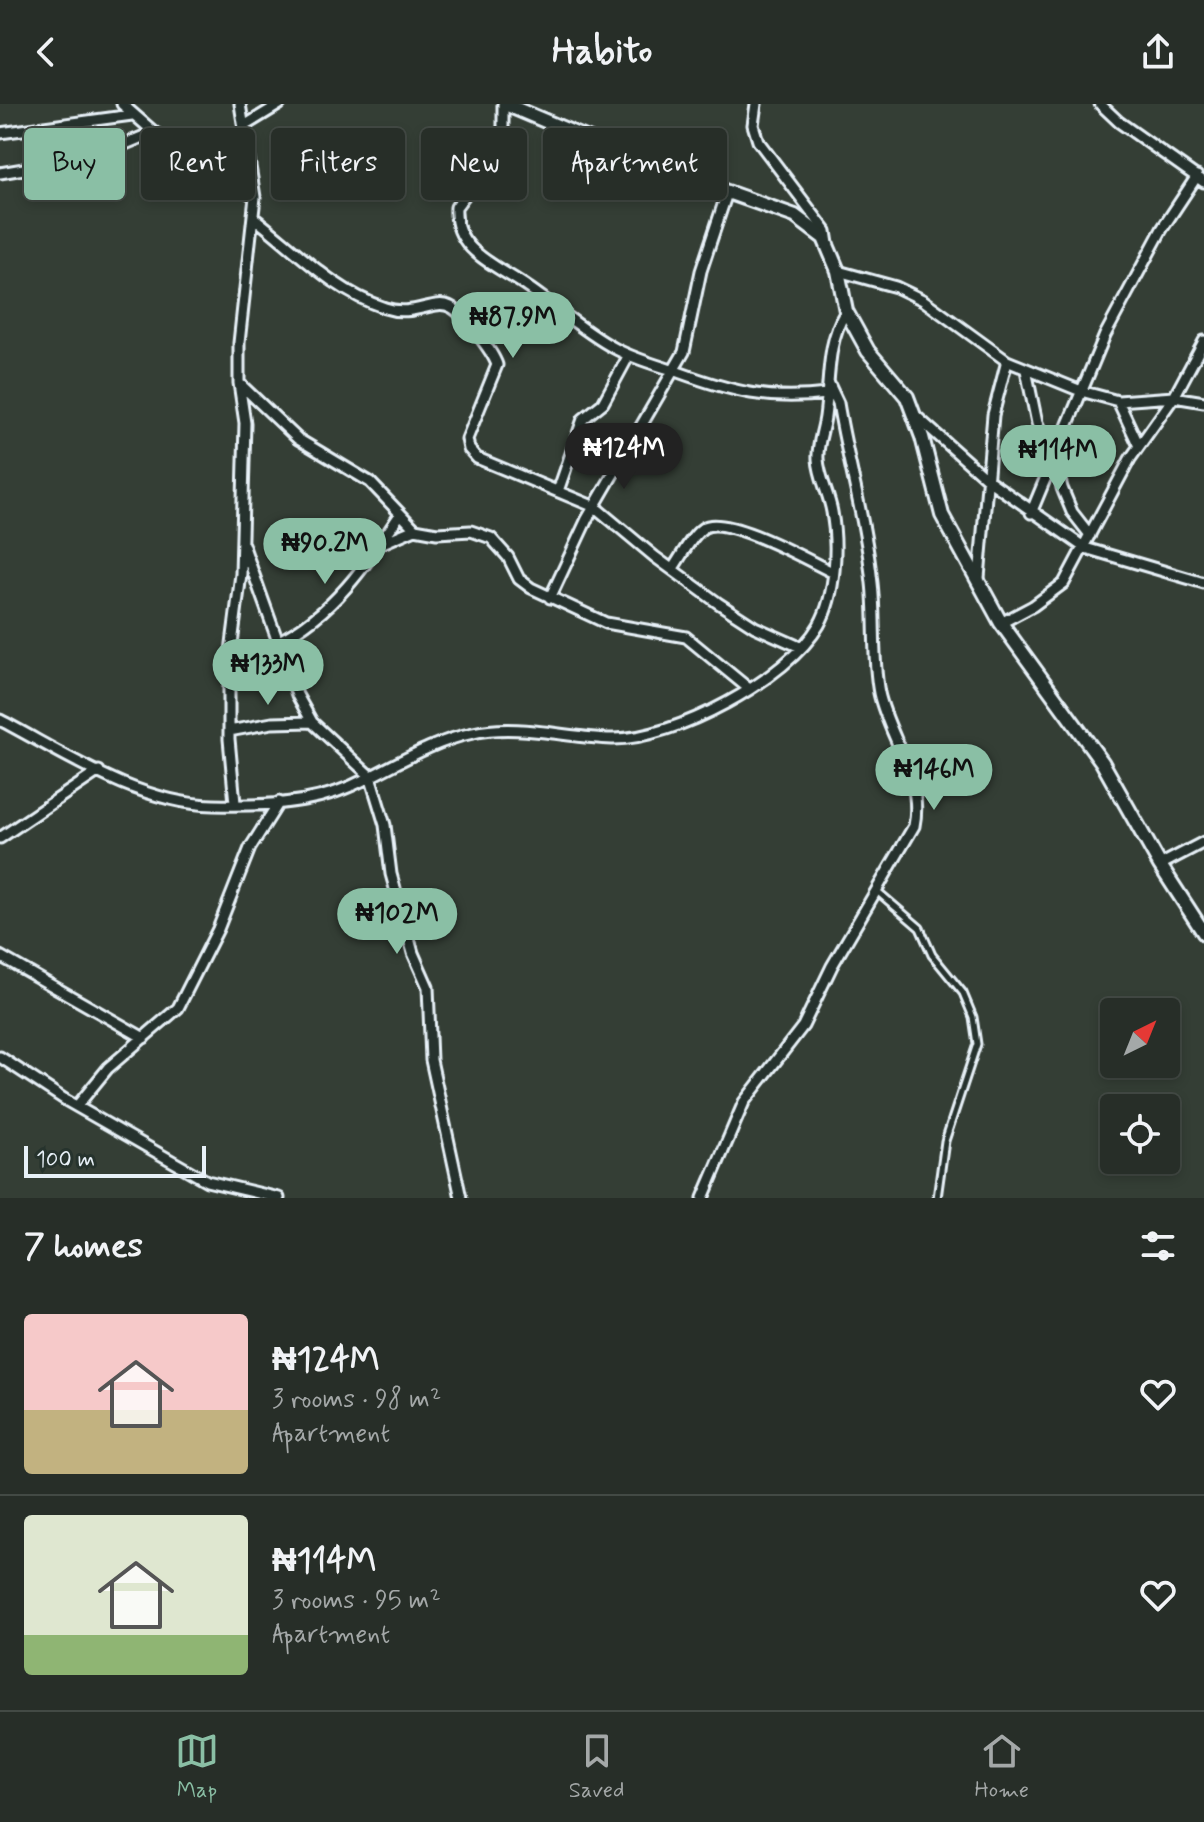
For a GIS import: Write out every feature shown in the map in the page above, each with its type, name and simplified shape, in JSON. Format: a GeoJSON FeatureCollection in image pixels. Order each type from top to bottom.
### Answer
{"type":"FeatureCollection","features":[{"type":"Feature","properties":{"kind":"street"},"geometry":{"type":"LineString","coordinates":[[122,104],[149,128]]}},
{"type":"Feature","properties":{"kind":"street"},"geometry":{"type":"LineString","coordinates":[[240,104],[244,126],[280,104]]}},
{"type":"Feature","properties":{"kind":"street"},"geometry":{"type":"LineString","coordinates":[[561,128],[504,104],[503,139],[489,165],[457,202],[455,220],[458,230],[478,257],[528,287],[593,335],[629,355],[746,395],[791,398],[827,394]]}},
{"type":"Feature","properties":{"kind":"street"},"geometry":{"type":"LineString","coordinates":[[756,104],[753,125],[758,141],[826,231],[846,311],[868,351],[902,390],[914,414],[942,515],[1001,623],[1102,762],[1160,865],[1204,933]]}},
{"type":"Feature","properties":{"kind":"street"},"geometry":{"type":"LineString","coordinates":[[1031,513],[1081,391],[1125,297],[1162,229],[1200,179],[1119,122],[1100,104]]}},
{"type":"Feature","properties":{"kind":"street"},"geometry":{"type":"LineString","coordinates":[[0,133],[132,115]]}},
{"type":"Feature","properties":{"kind":"street"},"geometry":{"type":"LineString","coordinates":[[0,173],[94,157],[141,137]]}},
{"type":"Feature","properties":{"kind":"street"},"geometry":{"type":"LineString","coordinates":[[727,193],[795,216],[817,229],[828,244]]}},
{"type":"Feature","properties":{"kind":"street"},"geometry":{"type":"LineString","coordinates":[[235,803],[229,731],[229,667],[243,544],[245,423],[239,383],[243,298],[255,200]]}},
{"type":"Feature","properties":{"kind":"street"},"geometry":{"type":"LineString","coordinates":[[550,598],[595,507],[684,352],[701,271],[725,200]]}},
{"type":"Feature","properties":{"kind":"street"},"geometry":{"type":"LineString","coordinates":[[253,217],[341,288],[364,299],[402,312],[412,313],[439,304],[457,311],[497,365],[469,429],[469,449],[488,464],[595,507],[755,627],[800,647]]}},
{"type":"Feature","properties":{"kind":"street"},"geometry":{"type":"LineString","coordinates":[[838,271],[896,287],[923,300],[1007,361],[1081,391],[1118,401],[1174,397],[1204,402]]}},
{"type":"Feature","properties":{"kind":"street"},"geometry":{"type":"LineString","coordinates":[[0,720],[120,782],[181,801],[235,803],[279,802],[325,795],[444,740],[474,732],[497,730],[614,739],[638,737],[677,727],[778,669],[824,616],[832,589],[833,521],[818,461],[835,333],[846,311]]}},
{"type":"Feature","properties":{"kind":"street"},"geometry":{"type":"LineString","coordinates":[[1001,623],[1033,606],[1064,583],[1139,446],[1174,397],[1204,341]]}},
{"type":"Feature","properties":{"kind":"street"},"geometry":{"type":"LineString","coordinates":[[558,491],[583,419],[603,403],[629,355]]}},
{"type":"Feature","properties":{"kind":"street"},"geometry":{"type":"LineString","coordinates":[[979,578],[993,415],[1007,361]]}},
{"type":"Feature","properties":{"kind":"street"},"geometry":{"type":"LineString","coordinates":[[1026,370],[1037,423],[1055,459],[1072,512],[1090,535]]}},
{"type":"Feature","properties":{"kind":"street"},"geometry":{"type":"LineString","coordinates":[[703,1198],[729,1129],[744,1102],[803,1026],[832,966],[914,826],[917,811],[915,789],[888,725],[878,690],[872,581],[838,403],[828,382]]}},
{"type":"Feature","properties":{"kind":"street"},"geometry":{"type":"LineString","coordinates":[[239,383],[298,439],[370,482],[399,516],[415,529],[437,533],[471,531],[491,538],[508,557],[519,579],[550,598],[606,623],[686,637],[748,688]]}},
{"type":"Feature","properties":{"kind":"street"},"geometry":{"type":"LineString","coordinates":[[1118,401],[1139,446]]}},
{"type":"Feature","properties":{"kind":"street"},"geometry":{"type":"LineString","coordinates":[[914,414],[988,480],[1085,548],[1204,583]]}},
{"type":"Feature","properties":{"kind":"street"},"geometry":{"type":"LineString","coordinates":[[279,641],[313,621],[380,544],[399,516]]}},
{"type":"Feature","properties":{"kind":"street"},"geometry":{"type":"LineString","coordinates":[[673,568],[702,528],[712,525],[760,537],[832,572]]}},
{"type":"Feature","properties":{"kind":"street"},"geometry":{"type":"LineString","coordinates":[[380,544],[415,529]]}},
{"type":"Feature","properties":{"kind":"street"},"geometry":{"type":"LineString","coordinates":[[243,544],[297,695],[312,722],[370,776],[385,825],[391,874],[413,953],[428,987],[431,1060],[461,1198]]}},
{"type":"Feature","properties":{"kind":"street"},"geometry":{"type":"LineString","coordinates":[[229,731],[272,723],[312,722]]}},
{"type":"Feature","properties":{"kind":"street"},"geometry":{"type":"LineString","coordinates":[[0,838],[99,771]]}},
{"type":"Feature","properties":{"kind":"street"},"geometry":{"type":"LineString","coordinates":[[77,1106],[108,1068],[164,1023],[189,989],[218,929],[250,848],[279,802]]}},
{"type":"Feature","properties":{"kind":"street"},"geometry":{"type":"LineString","coordinates":[[1160,865],[1204,842]]}},
{"type":"Feature","properties":{"kind":"street"},"geometry":{"type":"LineString","coordinates":[[0,956],[144,1038]]}},
{"type":"Feature","properties":{"kind":"street"},"geometry":{"type":"LineString","coordinates":[[0,1057],[77,1106],[207,1181],[279,1198]]}},
{"type":"Feature","properties":{"kind":"lane"},"geometry":{"type":"LineString","coordinates":[[877,890],[920,928],[932,955],[963,993],[973,1017],[977,1044],[945,1141],[937,1198]]}}]}
